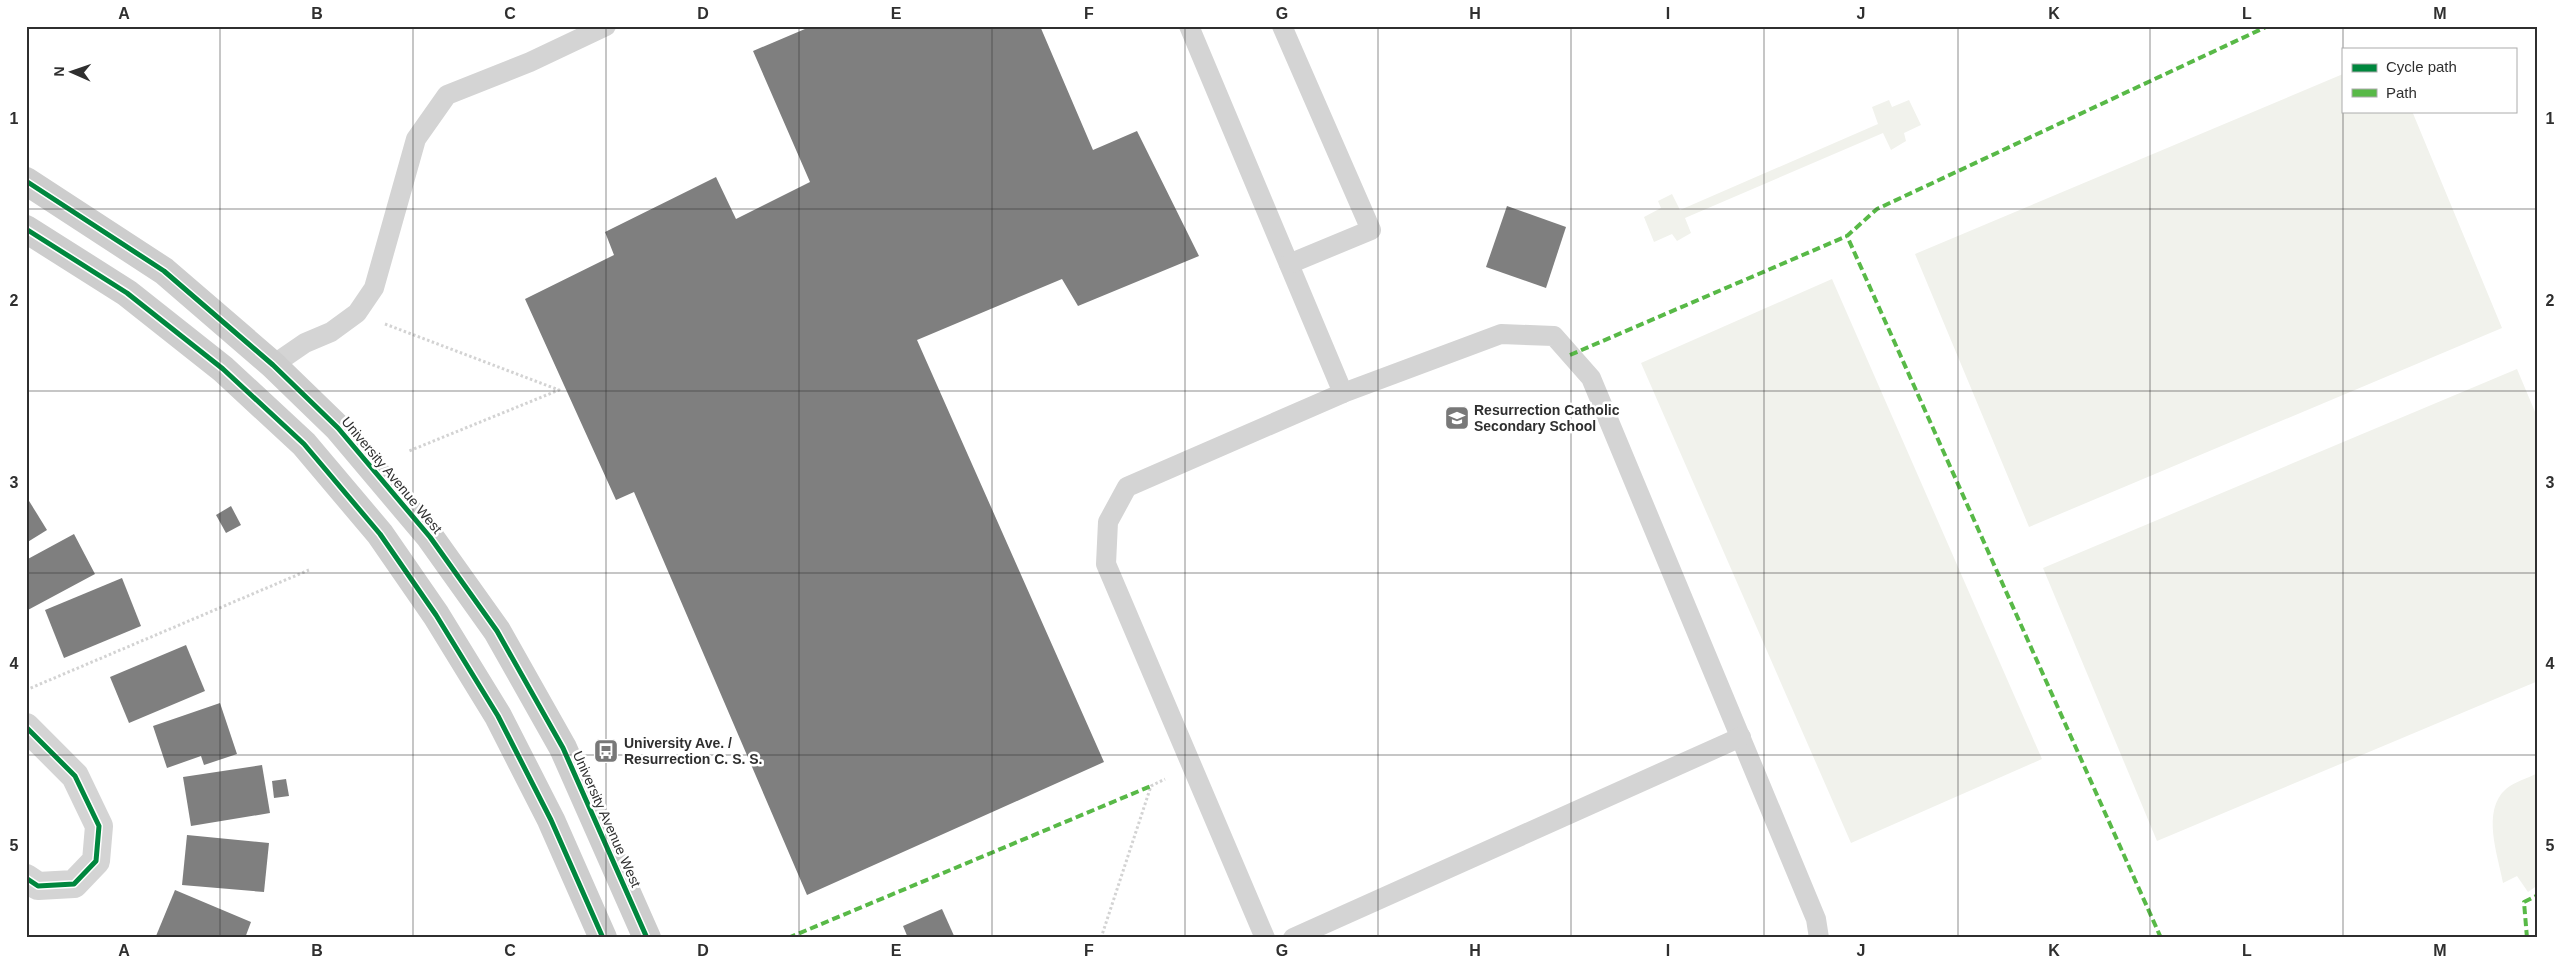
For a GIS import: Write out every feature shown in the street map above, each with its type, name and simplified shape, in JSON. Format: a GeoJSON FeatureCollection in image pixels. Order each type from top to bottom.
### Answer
{"type":"FeatureCollection","features":[{"type":"Feature","properties":{"kind":"main road","name":"University Avenue West"},"geometry":{"type":"LineString","coordinates":[[26,180],[164,271],[273,365],[338,428],[418,522],[497,631],[563,748],[647,938]]}},
{"type":"Feature","properties":{"kind":"main road"},"geometry":{"type":"LineString","coordinates":[[26,230],[127,293],[223,369],[304,444],[380,534],[436,614],[498,716],[551,820],[603,938]]}},
{"type":"Feature","properties":{"kind":"street"},"geometry":{"type":"LineString","coordinates":[[26,727],[75,776],[99,826],[96,861],[74,884],[38,886],[26,878]]}},
{"type":"Feature","properties":{"kind":"lane"},"geometry":{"type":"LineString","coordinates":[[273,365],[305,343],[331,332],[356,313],[374,288],[403,179],[416,139],[448,95],[530,62],[606,26]]}},
{"type":"Feature","properties":{"kind":"lane"},"geometry":{"type":"LineString","coordinates":[[1189,26],[1343,393]]}},
{"type":"Feature","properties":{"kind":"lane"},"geometry":{"type":"LineString","coordinates":[[1282,26],[1370,230],[1288,264]]}},
{"type":"Feature","properties":{"kind":"lane"},"geometry":{"type":"LineString","coordinates":[[1265,938],[1106,564],[1108,522],[1127,487],[1343,393],[1501,334],[1554,336],[1591,378],[1816,919],[1819,938]]}},
{"type":"Feature","properties":{"kind":"lane"},"geometry":{"type":"LineString","coordinates":[[1293,938],[1740,737]]}},
{"type":"Feature","properties":{"kind":"path"},"geometry":{"type":"LineString","coordinates":[[356,313],[559,390],[409,451]]}},
{"type":"Feature","properties":{"kind":"path"},"geometry":{"type":"LineString","coordinates":[[26,690],[309,570]]}},
{"type":"Feature","properties":{"kind":"path"},"geometry":{"type":"LineString","coordinates":[[1101,938],[1151,786],[1192,765]]}},
{"type":"Feature","properties":{"kind":"shaded area"},"geometry":{"type":"Polygon","coordinates":[[[2342,74],[2342,112],[2412,112],[2502,328],[2029,527],[1915,254],[2342,74]]]}},
{"type":"Feature","properties":{"kind":"shaded area"},"geometry":{"type":"Polygon","coordinates":[[[1889,100],[1892,107],[1909,100],[1921,125],[1904,133],[1906,141],[1891,150],[1883,133],[1685,218],[1691,233],[1677,241],[1672,234],[1654,242],[1644,217],[1661,208],[1658,201],[1672,194],[1680,210],[1878,124],[1872,107],[1889,100]]]}},
{"type":"Feature","properties":{"kind":"shaded area"},"geometry":{"type":"Polygon","coordinates":[[[1832,279],[2042,759],[1851,843],[1641,363],[1832,279]]]}},
{"type":"Feature","properties":{"kind":"shaded area"},"geometry":{"type":"Polygon","coordinates":[[[2517,369],[2538,419],[2538,681],[2157,841],[2043,568],[2517,369]]]}},
{"type":"Feature","properties":{"kind":"shaded area"},"geometry":{"type":"Polygon","coordinates":[[[2538,773],[2538,885],[2528,892],[2517,876],[2503,883],[2493,834],[2494,809],[2498,798],[2506,789],[2538,773]]]}},
{"type":"Feature","properties":{"kind":"building"},"geometry":{"type":"Polygon","coordinates":[[[812,26],[1040,26],[1093,150],[1137,131],[1199,256],[1078,306],[1062,279],[917,340],[1104,762],[807,895],[634,492],[616,500],[525,299],[614,255],[605,232],[716,177],[736,219],[810,182],[753,51],[812,26]]]}},
{"type":"Feature","properties":{"kind":"building"},"geometry":{"type":"Polygon","coordinates":[[[1507,206],[1566,227],[1546,288],[1486,267],[1507,206]]]}},
{"type":"Feature","properties":{"kind":"building"},"geometry":{"type":"Polygon","coordinates":[[[26,496],[47,530],[26,543],[26,496]]]}},
{"type":"Feature","properties":{"kind":"building"},"geometry":{"type":"Polygon","coordinates":[[[231,506],[241,525],[226,533],[216,515],[231,506]]]}},
{"type":"Feature","properties":{"kind":"building"},"geometry":{"type":"Polygon","coordinates":[[[74,534],[95,574],[26,611],[26,568],[28,567],[26,560],[74,534]]]}},
{"type":"Feature","properties":{"kind":"building"},"geometry":{"type":"Polygon","coordinates":[[[122,578],[141,626],[64,658],[45,610],[122,578]]]}},
{"type":"Feature","properties":{"kind":"building"},"geometry":{"type":"Polygon","coordinates":[[[186,645],[205,691],[129,723],[110,677],[186,645]]]}},
{"type":"Feature","properties":{"kind":"building"},"geometry":{"type":"Polygon","coordinates":[[[220,703],[237,754],[204,765],[201,756],[167,768],[153,726],[220,703]]]}},
{"type":"Feature","properties":{"kind":"building"},"geometry":{"type":"Polygon","coordinates":[[[262,765],[270,813],[191,826],[183,777],[262,765]]]}},
{"type":"Feature","properties":{"kind":"building"},"geometry":{"type":"Polygon","coordinates":[[[286,779],[289,796],[274,798],[272,781],[286,779]]]}},
{"type":"Feature","properties":{"kind":"building"},"geometry":{"type":"Polygon","coordinates":[[[187,835],[269,843],[264,892],[182,885],[187,835]]]}},
{"type":"Feature","properties":{"kind":"building"},"geometry":{"type":"Polygon","coordinates":[[[175,890],[251,922],[245,938],[161,938],[156,936],[175,890]]]}},
{"type":"Feature","properties":{"kind":"building"},"geometry":{"type":"Polygon","coordinates":[[[942,909],[955,938],[908,938],[903,926],[942,909]]]}},
{"type":"Feature","properties":{"kind":"marked path"},"geometry":{"type":"LineString","coordinates":[[2161,938],[1847,236],[1877,209],[2268,26]]}},
{"type":"Feature","properties":{"kind":"marked path"},"geometry":{"type":"LineString","coordinates":[[1570,355],[1847,236]]}},
{"type":"Feature","properties":{"kind":"marked path"},"geometry":{"type":"LineString","coordinates":[[788,938],[1151,786]]}},
{"type":"Feature","properties":{"kind":"marked path"},"geometry":{"type":"LineString","coordinates":[[2527,938],[2524,902],[2538,895]]}},
{"type":"Feature","properties":{"kind":"cycle path"},"geometry":{"type":"LineString","coordinates":[[26,181],[164,271],[273,365],[338,428],[430,537],[497,631],[563,748],[647,938]]}},
{"type":"Feature","properties":{"kind":"cycle path"},"geometry":{"type":"LineString","coordinates":[[26,229],[127,293],[223,369],[304,444],[380,534],[436,615],[498,716],[551,820],[603,938]]}},
{"type":"Feature","properties":{"kind":"cycle path"},"geometry":{"type":"LineString","coordinates":[[26,727],[75,776],[99,826],[96,861],[74,884],[38,886],[26,878]]}},
{"type":"Feature","properties":{"kind":"place","name":"Resurrection Catholic Secondary School"},"geometry":{"type":"Point","coordinates":[1457,418]}},
{"type":"Feature","properties":{"kind":"place","name":"University Ave. / Resurrection C. S. S."},"geometry":{"type":"Point","coordinates":[606,751]}}]}
